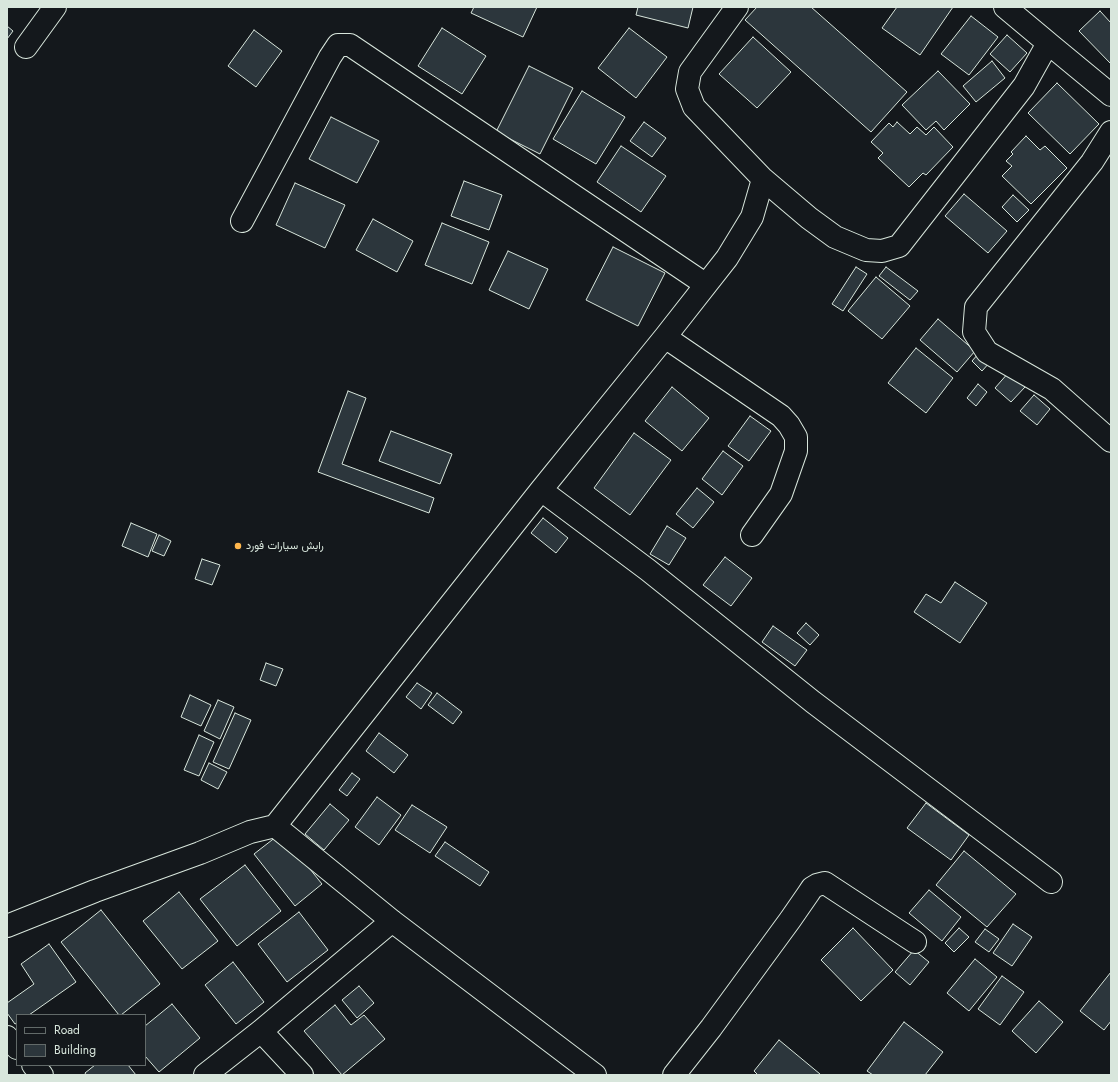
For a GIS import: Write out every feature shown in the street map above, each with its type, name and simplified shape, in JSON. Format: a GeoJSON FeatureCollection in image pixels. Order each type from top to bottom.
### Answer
{"type":"FeatureCollection","features":[{"type":"Feature","properties":{"kind":"street"},"geometry":{"type":"LineString","coordinates":[[26,47],[55,7]]}},
{"type":"Feature","properties":{"kind":"street"},"geometry":{"type":"LineString","coordinates":[[737,7],[690,72],[687,89],[694,107],[763,179],[809,218],[835,237],[866,250],[882,251],[900,246],[1024,86],[1048,43]]}},
{"type":"Feature","properties":{"kind":"street"},"geometry":{"type":"LineString","coordinates":[[1005,7],[1111,95]]}},
{"type":"Feature","properties":{"kind":"street"},"geometry":{"type":"LineString","coordinates":[[242,221],[330,58],[338,45],[350,45],[705,284]]}},
{"type":"Feature","properties":{"kind":"street"},"geometry":{"type":"LineString","coordinates":[[1111,132],[1092,162],[976,307],[974,332],[987,352],[1052,390],[1111,441]]}},
{"type":"Feature","properties":{"kind":"street"},"geometry":{"type":"LineString","coordinates":[[7,926],[95,891],[200,853],[250,832],[275,826],[727,258],[752,217],[763,179]]}},
{"type":"Feature","properties":{"kind":"street"},"geometry":{"type":"LineString","coordinates":[[665,337],[781,416],[796,436],[796,451],[781,494],[752,535]]}},
{"type":"Feature","properties":{"kind":"street"},"geometry":{"type":"LineString","coordinates":[[541,490],[648,570],[807,697],[1051,882]]}},
{"type":"Feature","properties":{"kind":"street"},"geometry":{"type":"LineString","coordinates":[[275,826],[392,921],[595,1075]]}},
{"type":"Feature","properties":{"kind":"street"},"geometry":{"type":"LineString","coordinates":[[674,1075],[711,1028],[812,888],[817,885],[825,882],[915,942]]}},
{"type":"Feature","properties":{"kind":"street"},"geometry":{"type":"LineString","coordinates":[[205,1075],[261,1031],[392,921]]}},
{"type":"Feature","properties":{"kind":"street"},"geometry":{"type":"LineString","coordinates":[[261,1031],[302,1075]]}},
{"type":"Feature","properties":{"kind":"street"},"geometry":{"type":"LineString","coordinates":[[7,1037],[16,1047]]}},
{"type":"Feature","properties":{"kind":"street"},"geometry":{"type":"LineString","coordinates":[[34,1066],[42,1075]]}},
{"type":"Feature","properties":{"kind":"building"},"geometry":{"type":"Polygon","coordinates":[[[474,7],[537,7],[523,37],[471,13],[474,7]]]}},
{"type":"Feature","properties":{"kind":"building"},"geometry":{"type":"Polygon","coordinates":[[[638,7],[693,7],[688,28],[636,15],[638,7]]]}},
{"type":"Feature","properties":{"kind":"building"},"geometry":{"type":"Polygon","coordinates":[[[757,7],[811,7],[907,92],[871,132],[745,20],[757,7]]]}},
{"type":"Feature","properties":{"kind":"building"},"geometry":{"type":"Polygon","coordinates":[[[897,7],[953,7],[920,55],[882,28],[897,7]]]}},
{"type":"Feature","properties":{"kind":"building"},"geometry":{"type":"Polygon","coordinates":[[[1100,11],[1111,23],[1111,64],[1079,31],[1100,11]]]}},
{"type":"Feature","properties":{"kind":"building"},"geometry":{"type":"Polygon","coordinates":[[[971,16],[998,37],[969,75],[941,54],[971,16]]]}},
{"type":"Feature","properties":{"kind":"building"},"geometry":{"type":"Polygon","coordinates":[[[7,26],[13,31],[7,39],[7,26]]]}},
{"type":"Feature","properties":{"kind":"building"},"geometry":{"type":"Polygon","coordinates":[[[442,28],[486,56],[462,94],[418,66],[442,28]]]}},
{"type":"Feature","properties":{"kind":"building"},"geometry":{"type":"Polygon","coordinates":[[[629,28],[667,57],[636,98],[598,68],[629,28]]]}},
{"type":"Feature","properties":{"kind":"building"},"geometry":{"type":"Polygon","coordinates":[[[254,30],[282,51],[256,87],[228,66],[254,30]]]}},
{"type":"Feature","properties":{"kind":"building"},"geometry":{"type":"Polygon","coordinates":[[[1007,35],[1027,53],[1010,72],[990,54],[1007,35]]]}},
{"type":"Feature","properties":{"kind":"building"},"geometry":{"type":"Polygon","coordinates":[[[753,37],[791,72],[757,108],[719,74],[753,37]]]}},
{"type":"Feature","properties":{"kind":"building"},"geometry":{"type":"Polygon","coordinates":[[[992,61],[1005,78],[976,102],[963,86],[992,61]]]}},
{"type":"Feature","properties":{"kind":"building"},"geometry":{"type":"Polygon","coordinates":[[[529,66],[573,88],[540,154],[496,132],[529,66]]]}},
{"type":"Feature","properties":{"kind":"building"},"geometry":{"type":"Polygon","coordinates":[[[938,71],[970,104],[944,130],[936,121],[926,130],[902,105],[938,71]]]}},
{"type":"Feature","properties":{"kind":"building"},"geometry":{"type":"Polygon","coordinates":[[[1057,83],[1099,124],[1070,154],[1028,113],[1057,83]]]}},
{"type":"Feature","properties":{"kind":"building"},"geometry":{"type":"Polygon","coordinates":[[[582,91],[625,117],[596,164],[553,139],[582,91]]]}},
{"type":"Feature","properties":{"kind":"building"},"geometry":{"type":"Polygon","coordinates":[[[331,117],[379,141],[357,183],[309,159],[331,117]]]}},
{"type":"Feature","properties":{"kind":"building"},"geometry":{"type":"Polygon","coordinates":[[[644,122],[666,138],[652,157],[630,141],[644,122]]]}},
{"type":"Feature","properties":{"kind":"building"},"geometry":{"type":"Polygon","coordinates":[[[897,122],[910,134],[917,127],[926,135],[934,127],[953,147],[926,175],[923,173],[909,187],[878,158],[883,153],[871,142],[889,123],[893,127],[897,122]]]}},
{"type":"Feature","properties":{"kind":"building"},"geometry":{"type":"Polygon","coordinates":[[[1026,136],[1040,150],[1045,146],[1067,168],[1031,204],[1002,176],[1012,166],[1006,161],[1013,154],[1011,152],[1026,136]]]}},
{"type":"Feature","properties":{"kind":"building"},"geometry":{"type":"Polygon","coordinates":[[[621,146],[666,176],[641,212],[597,182],[621,146]]]}},
{"type":"Feature","properties":{"kind":"building"},"geometry":{"type":"Polygon","coordinates":[[[464,181],[502,195],[489,230],[451,216],[464,181]]]}},
{"type":"Feature","properties":{"kind":"building"},"geometry":{"type":"Polygon","coordinates":[[[295,183],[345,205],[325,248],[276,225],[295,183]]]}},
{"type":"Feature","properties":{"kind":"building"},"geometry":{"type":"Polygon","coordinates":[[[964,194],[1007,231],[988,253],[945,216],[964,194]]]}},
{"type":"Feature","properties":{"kind":"building"},"geometry":{"type":"Polygon","coordinates":[[[1013,195],[1029,210],[1017,222],[1002,207],[1013,195]]]}},
{"type":"Feature","properties":{"kind":"building"},"geometry":{"type":"Polygon","coordinates":[[[373,219],[413,241],[397,272],[356,250],[373,219]]]}},
{"type":"Feature","properties":{"kind":"building"},"geometry":{"type":"Polygon","coordinates":[[[442,223],[489,242],[472,284],[425,265],[442,223]]]}},
{"type":"Feature","properties":{"kind":"building"},"geometry":{"type":"Polygon","coordinates":[[[613,247],[665,273],[638,326],[586,300],[613,247]]]}},
{"type":"Feature","properties":{"kind":"building"},"geometry":{"type":"Polygon","coordinates":[[[508,251],[548,269],[529,309],[489,290],[508,251]]]}},
{"type":"Feature","properties":{"kind":"building"},"geometry":{"type":"Polygon","coordinates":[[[856,267],[867,274],[843,311],[832,304],[856,267]]]}},
{"type":"Feature","properties":{"kind":"building"},"geometry":{"type":"Polygon","coordinates":[[[886,267],[918,291],[910,300],[879,276],[886,267]]]}},
{"type":"Feature","properties":{"kind":"building"},"geometry":{"type":"Polygon","coordinates":[[[876,277],[910,306],[882,339],[848,311],[876,277]]]}},
{"type":"Feature","properties":{"kind":"building"},"geometry":{"type":"Polygon","coordinates":[[[938,319],[975,351],[957,372],[920,340],[938,319]]]}},
{"type":"Feature","properties":{"kind":"building"},"geometry":{"type":"Polygon","coordinates":[[[916,348],[953,378],[926,413],[888,383],[916,348]]]}},
{"type":"Feature","properties":{"kind":"building"},"geometry":{"type":"Polygon","coordinates":[[[979,353],[990,362],[982,371],[972,361],[979,353]]]}},
{"type":"Feature","properties":{"kind":"building"},"geometry":{"type":"Polygon","coordinates":[[[1009,372],[1025,387],[1011,402],[995,388],[1009,372]]]}},
{"type":"Feature","properties":{"kind":"building"},"geometry":{"type":"Polygon","coordinates":[[[978,384],[987,392],[976,406],[967,398],[978,384]]]}},
{"type":"Feature","properties":{"kind":"building"},"geometry":{"type":"Polygon","coordinates":[[[672,387],[709,418],[682,451],[645,421],[672,387]]]}},
{"type":"Feature","properties":{"kind":"building"},"geometry":{"type":"Polygon","coordinates":[[[348,391],[366,398],[342,464],[434,498],[429,513],[318,472],[348,391]]]}},
{"type":"Feature","properties":{"kind":"building"},"geometry":{"type":"Polygon","coordinates":[[[1034,395],[1050,409],[1037,425],[1020,411],[1034,395]]]}},
{"type":"Feature","properties":{"kind":"building"},"geometry":{"type":"Polygon","coordinates":[[[750,416],[771,431],[749,461],[728,446],[750,416]]]}},
{"type":"Feature","properties":{"kind":"building"},"geometry":{"type":"Polygon","coordinates":[[[391,431],[452,454],[440,484],[379,461],[391,431]]]}},
{"type":"Feature","properties":{"kind":"building"},"geometry":{"type":"Polygon","coordinates":[[[634,433],[671,460],[630,515],[594,488],[634,433]]]}},
{"type":"Feature","properties":{"kind":"building"},"geometry":{"type":"Polygon","coordinates":[[[723,451],[743,466],[722,495],[702,479],[723,451]]]}},
{"type":"Feature","properties":{"kind":"building"},"geometry":{"type":"Polygon","coordinates":[[[697,488],[714,502],[693,528],[676,514],[697,488]]]}},
{"type":"Feature","properties":{"kind":"building"},"geometry":{"type":"Polygon","coordinates":[[[543,518],[568,538],[556,553],[531,533],[543,518]]]}},
{"type":"Feature","properties":{"kind":"building"},"geometry":{"type":"Polygon","coordinates":[[[131,523],[157,534],[148,557],[122,546],[131,523]]]}},
{"type":"Feature","properties":{"kind":"building"},"geometry":{"type":"Polygon","coordinates":[[[667,526],[686,538],[669,565],[650,554],[667,526]]]}},
{"type":"Feature","properties":{"kind":"building"},"geometry":{"type":"Polygon","coordinates":[[[159,535],[171,541],[164,556],[152,551],[159,535]]]}},
{"type":"Feature","properties":{"kind":"building"},"geometry":{"type":"Polygon","coordinates":[[[725,557],[752,578],[731,606],[703,585],[725,557]]]}},
{"type":"Feature","properties":{"kind":"building"},"geometry":{"type":"Polygon","coordinates":[[[202,559],[220,565],[212,585],[195,579],[202,559]]]}},
{"type":"Feature","properties":{"kind":"building"},"geometry":{"type":"Polygon","coordinates":[[[955,582],[987,603],[960,643],[914,612],[926,594],[941,603],[955,582]]]}},
{"type":"Feature","properties":{"kind":"building"},"geometry":{"type":"Polygon","coordinates":[[[806,623],[819,635],[810,645],[797,633],[806,623]]]}},
{"type":"Feature","properties":{"kind":"building"},"geometry":{"type":"Polygon","coordinates":[[[773,626],[807,650],[795,666],[762,642],[773,626]]]}},
{"type":"Feature","properties":{"kind":"building"},"geometry":{"type":"Polygon","coordinates":[[[266,663],[283,669],[276,686],[260,680],[266,663]]]}},
{"type":"Feature","properties":{"kind":"building"},"geometry":{"type":"Polygon","coordinates":[[[417,683],[432,693],[421,709],[406,697],[417,683]]]}},
{"type":"Feature","properties":{"kind":"building"},"geometry":{"type":"Polygon","coordinates":[[[437,693],[462,712],[453,724],[428,705],[437,693]]]}},
{"type":"Feature","properties":{"kind":"building"},"geometry":{"type":"Polygon","coordinates":[[[190,695],[211,705],[201,726],[181,717],[190,695]]]}},
{"type":"Feature","properties":{"kind":"building"},"geometry":{"type":"Polygon","coordinates":[[[218,700],[234,707],[220,739],[204,731],[218,700]]]}},
{"type":"Feature","properties":{"kind":"building"},"geometry":{"type":"Polygon","coordinates":[[[235,713],[251,720],[229,769],[213,762],[235,713]]]}},
{"type":"Feature","properties":{"kind":"building"},"geometry":{"type":"Polygon","coordinates":[[[379,733],[408,755],[394,773],[366,751],[379,733]]]}},
{"type":"Feature","properties":{"kind":"building"},"geometry":{"type":"Polygon","coordinates":[[[199,735],[214,742],[199,776],[184,770],[199,735]]]}},
{"type":"Feature","properties":{"kind":"building"},"geometry":{"type":"Polygon","coordinates":[[[209,763],[227,772],[218,789],[201,780],[209,763]]]}},
{"type":"Feature","properties":{"kind":"building"},"geometry":{"type":"Polygon","coordinates":[[[352,773],[360,779],[347,796],[339,790],[352,773]]]}},
{"type":"Feature","properties":{"kind":"building"},"geometry":{"type":"Polygon","coordinates":[[[377,797],[401,815],[379,845],[355,827],[377,797]]]}},
{"type":"Feature","properties":{"kind":"building"},"geometry":{"type":"Polygon","coordinates":[[[926,803],[969,835],[951,860],[907,828],[926,803]]]}},
{"type":"Feature","properties":{"kind":"building"},"geometry":{"type":"Polygon","coordinates":[[[330,804],[349,820],[324,850],[305,834],[330,804]]]}},
{"type":"Feature","properties":{"kind":"building"},"geometry":{"type":"Polygon","coordinates":[[[412,805],[447,827],[430,853],[395,830],[412,805]]]}},
{"type":"Feature","properties":{"kind":"building"},"geometry":{"type":"Polygon","coordinates":[[[281,833],[322,884],[295,906],[254,854],[281,833]]]}},
{"type":"Feature","properties":{"kind":"building"},"geometry":{"type":"Polygon","coordinates":[[[445,842],[489,872],[480,886],[435,856],[445,842]]]}},
{"type":"Feature","properties":{"kind":"building"},"geometry":{"type":"Polygon","coordinates":[[[964,851],[1016,894],[987,927],[936,885],[964,851]]]}},
{"type":"Feature","properties":{"kind":"building"},"geometry":{"type":"Polygon","coordinates":[[[245,865],[281,911],[237,946],[200,899],[245,865]]]}},
{"type":"Feature","properties":{"kind":"building"},"geometry":{"type":"Polygon","coordinates":[[[929,890],[961,917],[942,941],[909,913],[929,890]]]}},
{"type":"Feature","properties":{"kind":"building"},"geometry":{"type":"Polygon","coordinates":[[[179,892],[218,941],[182,969],[143,921],[179,892]]]}},
{"type":"Feature","properties":{"kind":"building"},"geometry":{"type":"Polygon","coordinates":[[[101,910],[160,984],[122,1014],[118,1014],[61,942],[101,910]]]}},
{"type":"Feature","properties":{"kind":"building"},"geometry":{"type":"Polygon","coordinates":[[[299,912],[328,950],[287,982],[258,944],[299,912]]]}},
{"type":"Feature","properties":{"kind":"building"},"geometry":{"type":"Polygon","coordinates":[[[1013,924],[1032,937],[1012,966],[993,953],[1013,924]]]}},
{"type":"Feature","properties":{"kind":"building"},"geometry":{"type":"Polygon","coordinates":[[[853,928],[893,970],[861,1001],[821,960],[853,928]]]}},
{"type":"Feature","properties":{"kind":"building"},"geometry":{"type":"Polygon","coordinates":[[[959,928],[969,937],[954,952],[945,943],[959,928]]]}},
{"type":"Feature","properties":{"kind":"building"},"geometry":{"type":"Polygon","coordinates":[[[985,929],[999,939],[989,952],[975,942],[985,929]]]}},
{"type":"Feature","properties":{"kind":"building"},"geometry":{"type":"Polygon","coordinates":[[[49,944],[76,982],[30,1014],[16,1014],[15,1024],[7,1013],[7,1003],[34,984],[21,964],[49,944]]]}},
{"type":"Feature","properties":{"kind":"building"},"geometry":{"type":"Polygon","coordinates":[[[914,950],[929,962],[910,985],[895,972],[914,950]]]}},
{"type":"Feature","properties":{"kind":"building"},"geometry":{"type":"Polygon","coordinates":[[[975,959],[997,977],[969,1011],[947,993],[975,959]]]}},
{"type":"Feature","properties":{"kind":"building"},"geometry":{"type":"Polygon","coordinates":[[[233,962],[264,1002],[236,1024],[205,985],[233,962]]]}},
{"type":"Feature","properties":{"kind":"building"},"geometry":{"type":"Polygon","coordinates":[[[1111,972],[1111,1021],[1104,1030],[1080,1011],[1111,972]]]}},
{"type":"Feature","properties":{"kind":"building"},"geometry":{"type":"Polygon","coordinates":[[[1002,976],[1024,992],[1000,1025],[978,1009],[1002,976]]]}},
{"type":"Feature","properties":{"kind":"building"},"geometry":{"type":"Polygon","coordinates":[[[359,986],[374,1003],[357,1018],[342,1000],[359,986]]]}},
{"type":"Feature","properties":{"kind":"building"},"geometry":{"type":"Polygon","coordinates":[[[1039,1001],[1063,1022],[1036,1053],[1012,1031],[1039,1001]]]}},
{"type":"Feature","properties":{"kind":"building"},"geometry":{"type":"Polygon","coordinates":[[[172,1004],[200,1038],[159,1072],[146,1057],[146,1025],[172,1004]]]}},
{"type":"Feature","properties":{"kind":"building"},"geometry":{"type":"Polygon","coordinates":[[[335,1005],[351,1025],[364,1015],[385,1039],[342,1075],[304,1031],[335,1005]]]}},
{"type":"Feature","properties":{"kind":"building"},"geometry":{"type":"Polygon","coordinates":[[[904,1022],[943,1052],[925,1075],[873,1075],[867,1071],[904,1022]]]}},
{"type":"Feature","properties":{"kind":"building"},"geometry":{"type":"Polygon","coordinates":[[[779,1040],[820,1074],[758,1075],[754,1071],[779,1040]]]}},
{"type":"Feature","properties":{"kind":"building"},"geometry":{"type":"Polygon","coordinates":[[[94,1066],[129,1066],[136,1075],[86,1075],[85,1073],[94,1066]]]}},
{"type":"Feature","properties":{"kind":"place","name":"رابش سيارات فورد"},"geometry":{"type":"Point","coordinates":[238,546]}}]}
